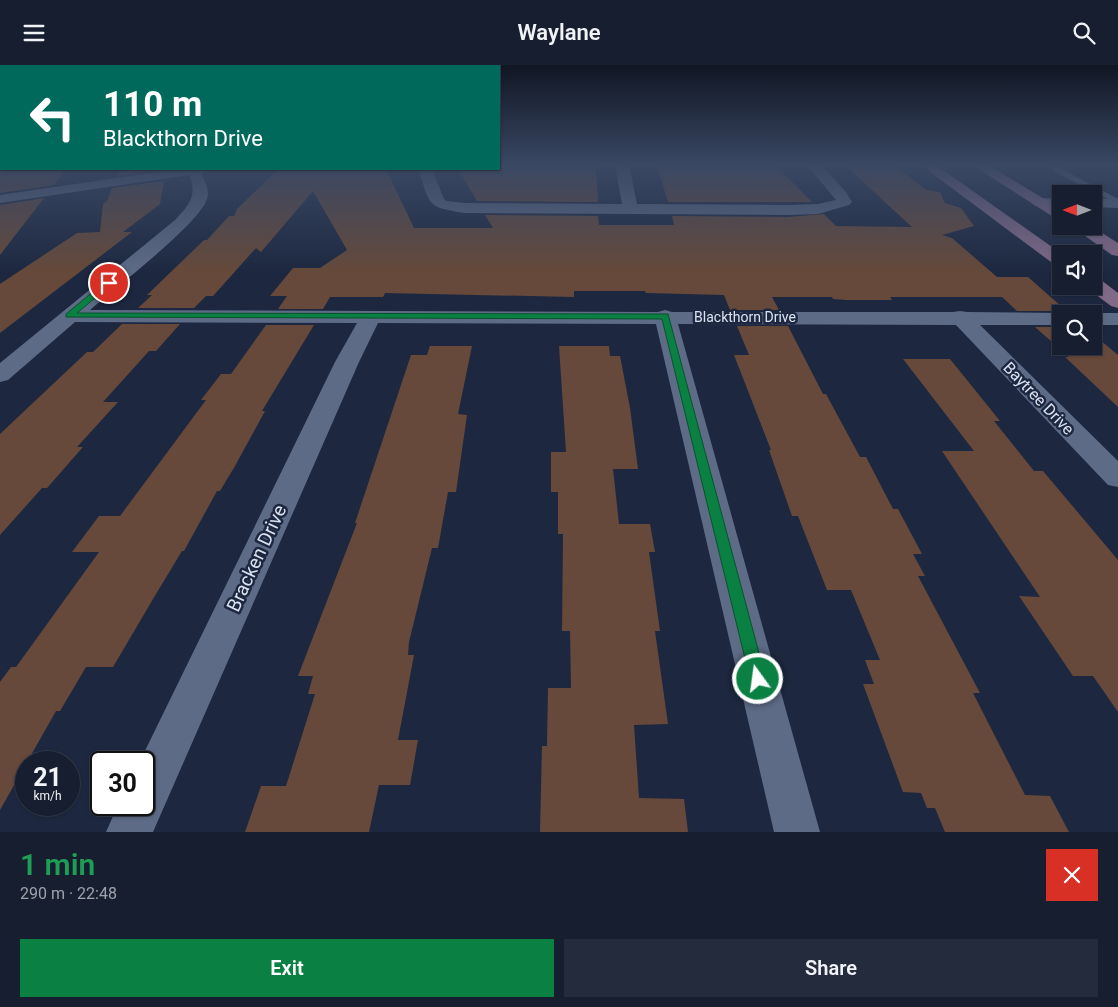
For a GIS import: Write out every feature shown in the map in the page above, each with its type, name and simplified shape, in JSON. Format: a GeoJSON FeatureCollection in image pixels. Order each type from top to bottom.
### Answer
{"type":"FeatureCollection","features":[{"type":"Feature","properties":{"kind":"main road"},"geometry":{"type":"LineString","coordinates":[[977,201],[1052,255]]}},
{"type":"Feature","properties":{"kind":"main road"},"geometry":{"type":"LineString","coordinates":[[1036,201],[1052,210]]}},
{"type":"Feature","properties":{"kind":"main road"},"geometry":{"type":"LineString","coordinates":[[1093,235],[1118,251]]}},
{"type":"Feature","properties":{"kind":"main road"},"geometry":{"type":"LineString","coordinates":[[1102,290],[1118,302]]}},
{"type":"Feature","properties":{"kind":"street"},"geometry":{"type":"LineString","coordinates":[[0,375],[181,223],[200,201]]}},
{"type":"Feature","properties":{"kind":"street"},"geometry":{"type":"LineString","coordinates":[[437,201],[443,205],[465,208],[788,210],[818,209],[838,205],[843,201]]}},
{"type":"Feature","properties":{"kind":"street"},"geometry":{"type":"LineString","coordinates":[[629,201],[630,209]]}},
{"type":"Feature","properties":{"kind":"street"},"geometry":{"type":"LineString","coordinates":[[1102,203],[1118,202]]}},
{"type":"Feature","properties":{"kind":"street"},"geometry":{"type":"LineString","coordinates":[[1040,203],[1052,203]]}},
{"type":"Feature","properties":{"kind":"street","name":"Blackthorn Drive"},"geometry":{"type":"LineString","coordinates":[[69,316],[665,316],[1052,319]]}},
{"type":"Feature","properties":{"kind":"street"},"geometry":{"type":"LineString","coordinates":[[665,316],[797,832]]}},
{"type":"Feature","properties":{"kind":"street","name":"Bracken Drive"},"geometry":{"type":"LineString","coordinates":[[155,777],[347,362],[371,317]]}},
{"type":"Feature","properties":{"kind":"street","name":"Baytree Drive"},"geometry":{"type":"LineString","coordinates":[[960,317],[1118,478]]}},
{"type":"Feature","properties":{"kind":"street"},"geometry":{"type":"LineString","coordinates":[[1102,319],[1118,319]]}},
{"type":"Feature","properties":{"kind":"street"},"geometry":{"type":"LineString","coordinates":[[130,832],[137,816]]}},
{"type":"Feature","properties":{"kind":"building"},"geometry":{"type":"Polygon","coordinates":[[[26,201],[42,201],[0,255],[0,205],[26,201]]]}},
{"type":"Feature","properties":{"kind":"building"},"geometry":{"type":"Polygon","coordinates":[[[107,201],[161,201],[160,204],[123,232],[132,232],[0,333],[0,284],[77,233],[100,232],[103,204],[107,201]]]}},
{"type":"Feature","properties":{"kind":"building"},"geometry":{"type":"Polygon","coordinates":[[[245,201],[305,201],[261,252],[256,248],[213,296],[206,296],[194,308],[138,308],[152,295],[147,295],[204,240],[207,240],[229,216],[234,216],[237,209],[245,201]]]}},
{"type":"Feature","properties":{"kind":"building"},"geometry":{"type":"Polygon","coordinates":[[[319,201],[401,201],[414,228],[493,228],[485,215],[598,216],[599,225],[674,225],[672,216],[788,217],[824,214],[836,226],[912,227],[884,201],[944,201],[945,203],[961,208],[974,226],[942,235],[952,238],[997,277],[1028,277],[1060,305],[1052,305],[1052,311],[1017,311],[1002,297],[890,297],[892,300],[846,300],[833,299],[832,297],[772,297],[779,310],[730,310],[724,295],[646,293],[645,291],[574,291],[574,297],[385,293],[383,297],[330,297],[323,309],[278,309],[287,296],[270,296],[293,268],[320,268],[347,250],[319,201]]]}},
{"type":"Feature","properties":{"kind":"building"},"geometry":{"type":"Polygon","coordinates":[[[477,201],[598,201],[598,202],[477,201]]]}},
{"type":"Feature","properties":{"kind":"building"},"geometry":{"type":"Polygon","coordinates":[[[668,201],[812,202],[668,202],[668,201]]]}},
{"type":"Feature","properties":{"kind":"building"},"geometry":{"type":"Polygon","coordinates":[[[122,324],[180,324],[156,351],[149,351],[103,402],[118,402],[77,447],[83,447],[47,488],[42,488],[0,535],[0,434],[87,352],[93,352],[122,324]]]}},
{"type":"Feature","properties":{"kind":"building"},"geometry":{"type":"Polygon","coordinates":[[[266,325],[314,325],[262,411],[265,411],[235,466],[220,491],[217,491],[184,551],[182,551],[113,667],[86,667],[60,711],[56,711],[33,751],[15,751],[15,783],[0,810],[0,682],[11,667],[16,667],[99,552],[72,552],[99,516],[120,516],[206,400],[201,400],[221,374],[231,374],[266,325]]]}},
{"type":"Feature","properties":{"kind":"building"},"geometry":{"type":"Polygon","coordinates":[[[737,326],[788,326],[823,394],[826,394],[860,457],[866,457],[893,509],[898,509],[922,554],[913,554],[925,576],[918,576],[980,693],[973,693],[1025,795],[1050,796],[1069,832],[945,832],[935,808],[927,808],[921,793],[903,792],[863,684],[874,684],[865,660],[880,660],[851,590],[827,590],[798,516],[792,516],[769,450],[771,450],[734,355],[749,355],[737,326]]]}},
{"type":"Feature","properties":{"kind":"building"},"geometry":{"type":"Polygon","coordinates":[[[1035,327],[1052,327],[1052,342],[1035,327]]]}},
{"type":"Feature","properties":{"kind":"building"},"geometry":{"type":"Polygon","coordinates":[[[1102,342],[1118,355],[1118,407],[1065,357],[1069,357],[1067,355],[1102,355],[1102,342]]]}},
{"type":"Feature","properties":{"kind":"building"},"geometry":{"type":"Polygon","coordinates":[[[430,346],[472,346],[458,414],[467,415],[456,492],[448,492],[438,548],[432,548],[409,642],[408,655],[414,655],[398,740],[418,740],[410,785],[379,785],[369,832],[245,832],[261,786],[286,786],[315,694],[308,694],[313,676],[298,676],[357,523],[355,523],[411,355],[427,355],[430,346]]]}},
{"type":"Feature","properties":{"kind":"building"},"geometry":{"type":"Polygon","coordinates":[[[559,346],[609,346],[610,356],[620,356],[630,408],[638,469],[613,469],[619,524],[650,524],[655,552],[649,552],[660,631],[655,631],[668,724],[634,725],[639,798],[684,799],[688,832],[540,832],[542,746],[547,746],[548,688],[571,688],[570,631],[562,631],[563,534],[558,534],[558,492],[551,492],[551,452],[566,452],[559,346]]]}},
{"type":"Feature","properties":{"kind":"building"},"geometry":{"type":"Polygon","coordinates":[[[903,359],[950,359],[1000,421],[994,421],[1034,471],[1043,471],[1118,560],[1118,712],[1093,676],[1073,676],[1019,596],[1040,597],[942,451],[974,451],[903,359]]]}},
{"type":"Feature","properties":{"kind":"route"},"geometry":{"type":"LineString","coordinates":[[109,283],[69,316],[665,316],[758,679]]}}]}
